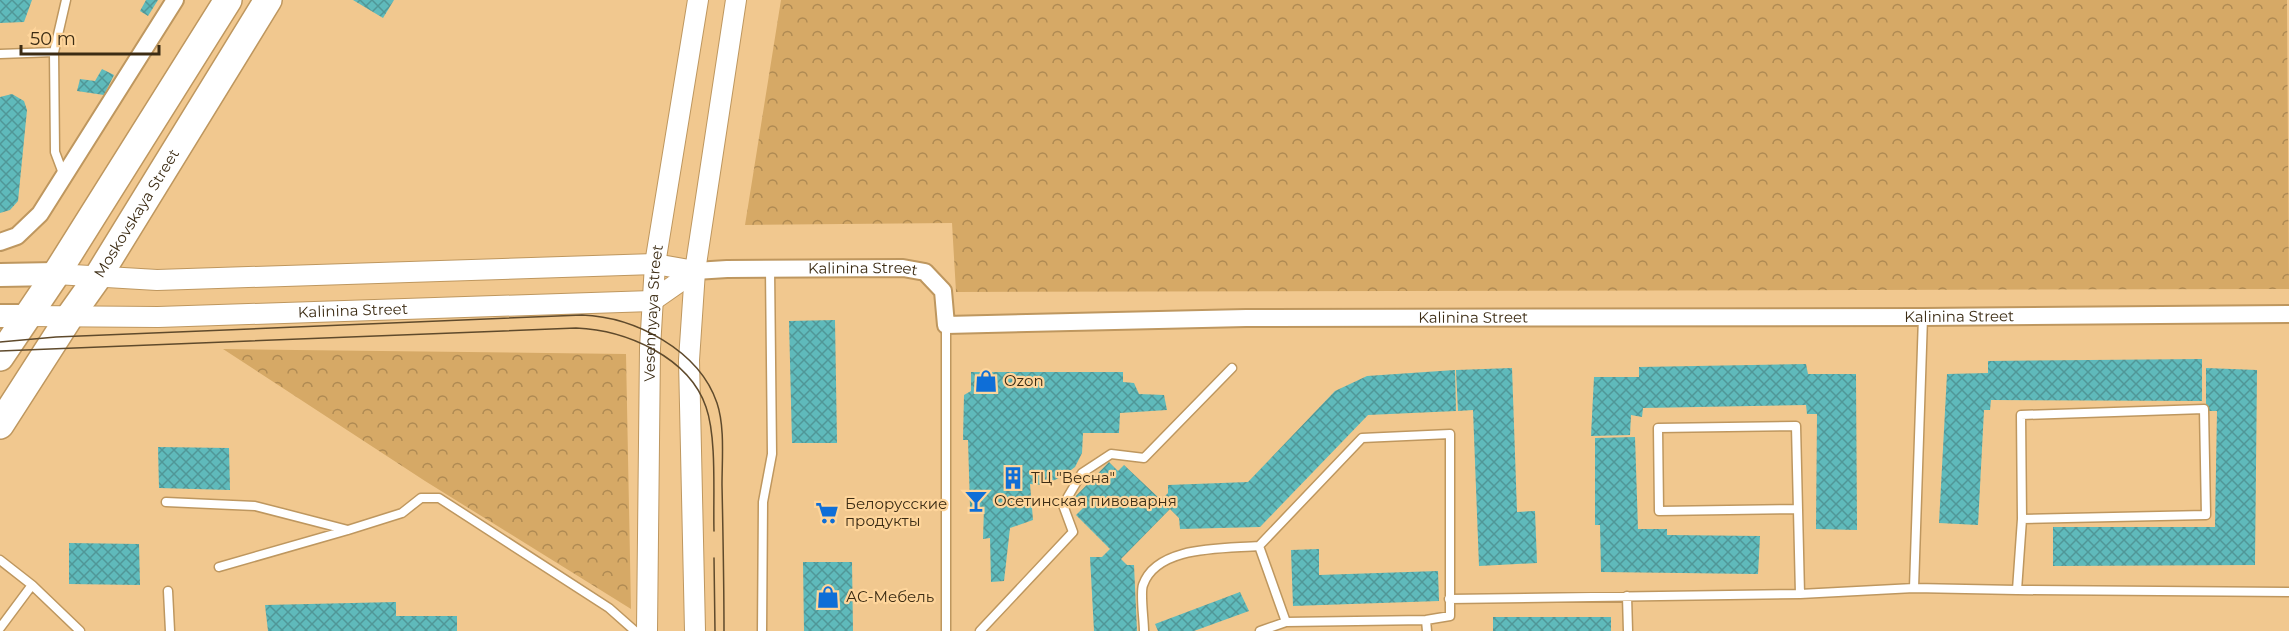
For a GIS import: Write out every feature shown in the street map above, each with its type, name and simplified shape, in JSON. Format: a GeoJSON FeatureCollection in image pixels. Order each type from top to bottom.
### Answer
{"type":"FeatureCollection","features":[{"type":"Feature","properties":{"kind":"highway"},"geometry":{"type":"LineString","coordinates":[[0,357],[56,274],[228,0]]}},
{"type":"Feature","properties":{"kind":"highway","name":"Moskovskaya Street"},"geometry":{"type":"LineString","coordinates":[[0,424],[97,278],[268,0]]}},
{"type":"Feature","properties":{"kind":"main road","name":"Kalinina Street"},"geometry":{"type":"LineString","coordinates":[[0,275],[56,274]]}},
{"type":"Feature","properties":{"kind":"main road","name":"Kalinina Street"},"geometry":{"type":"LineString","coordinates":[[0,316],[27,316]]}},
{"type":"Feature","properties":{"kind":"street"},"geometry":{"type":"LineString","coordinates":[[0,242],[17,236],[40,214],[175,0]]}},
{"type":"Feature","properties":{"kind":"street","name":"Vesennyaya Street"},"geometry":{"type":"LineString","coordinates":[[647,631],[652,301],[655,264],[698,0]]}},
{"type":"Feature","properties":{"kind":"street"},"geometry":{"type":"LineString","coordinates":[[694,631],[689,360],[695,271],[736,0]]}},
{"type":"Feature","properties":{"kind":"street","name":"Kalinina Street"},"geometry":{"type":"LineString","coordinates":[[56,274],[157,280],[655,264],[695,271],[903,268],[925,272],[943,291],[946,325],[1246,318],[2289,314]]}},
{"type":"Feature","properties":{"kind":"street"},"geometry":{"type":"LineString","coordinates":[[652,301],[695,271]]}},
{"type":"Feature","properties":{"kind":"street","name":"Kalinina Street"},"geometry":{"type":"LineString","coordinates":[[27,316],[158,316],[652,301]]}},
{"type":"Feature","properties":{"kind":"lane"},"geometry":{"type":"LineString","coordinates":[[64,176],[55,152],[54,52],[66,0]]}},
{"type":"Feature","properties":{"kind":"lane"},"geometry":{"type":"LineString","coordinates":[[0,54],[54,52]]}},
{"type":"Feature","properties":{"kind":"lane"},"geometry":{"type":"LineString","coordinates":[[762,631],[763,502],[772,454],[770,269]]}},
{"type":"Feature","properties":{"kind":"lane"},"geometry":{"type":"LineString","coordinates":[[1914,588],[1923,317]]}},
{"type":"Feature","properties":{"kind":"lane"},"geometry":{"type":"LineString","coordinates":[[946,325],[946,631]]}},
{"type":"Feature","properties":{"kind":"lane"},"geometry":{"type":"LineString","coordinates":[[980,631],[1073,532],[1063,505],[1082,473],[1111,454],[1144,458],[1232,368]]}},
{"type":"Feature","properties":{"kind":"lane"},"geometry":{"type":"LineString","coordinates":[[2017,590],[2022,519],[2021,415],[2204,409],[2206,515],[2022,519]]}},
{"type":"Feature","properties":{"kind":"lane"},"geometry":{"type":"LineString","coordinates":[[1798,509],[1659,511],[1658,428],[1796,426],[1798,509],[1800,594]]}},
{"type":"Feature","properties":{"kind":"lane"},"geometry":{"type":"LineString","coordinates":[[1144,631],[1142,585],[1159,563],[1180,553],[1259,546],[1362,438],[1450,434],[1450,616],[1426,620],[1286,622],[1260,631]]}},
{"type":"Feature","properties":{"kind":"lane"},"geometry":{"type":"LineString","coordinates":[[219,567],[402,513],[421,498],[439,498],[609,608],[635,631]]}},
{"type":"Feature","properties":{"kind":"lane"},"geometry":{"type":"LineString","coordinates":[[165,502],[255,506],[348,530]]}},
{"type":"Feature","properties":{"kind":"lane"},"geometry":{"type":"LineString","coordinates":[[1259,546],[1286,622]]}},
{"type":"Feature","properties":{"kind":"lane"},"geometry":{"type":"LineString","coordinates":[[0,560],[32,585],[80,631]]}},
{"type":"Feature","properties":{"kind":"lane"},"geometry":{"type":"LineString","coordinates":[[0,628],[32,585]]}},
{"type":"Feature","properties":{"kind":"lane"},"geometry":{"type":"LineString","coordinates":[[1449,599],[1800,594],[1914,588],[2289,592]]}},
{"type":"Feature","properties":{"kind":"lane"},"geometry":{"type":"LineString","coordinates":[[168,591],[170,631]]}},
{"type":"Feature","properties":{"kind":"lane"},"geometry":{"type":"LineString","coordinates":[[1627,596],[1628,631]]}},
{"type":"Feature","properties":{"kind":"lane"},"geometry":{"type":"LineString","coordinates":[[1426,620],[1427,631]]}},
{"type":"Feature","properties":{"kind":"green space"},"geometry":{"type":"Polygon","coordinates":[[[781,0],[2287,0],[2289,289],[956,292],[952,223],[745,225],[781,0]]]}},
{"type":"Feature","properties":{"kind":"green space"},"geometry":{"type":"Polygon","coordinates":[[[223,349],[626,354],[631,609],[425,481],[223,349]]]}},
{"type":"Feature","properties":{"kind":"building"},"geometry":{"type":"Polygon","coordinates":[[[0,0],[32,0],[24,22],[0,23],[0,0]]]}},
{"type":"Feature","properties":{"kind":"building"},"geometry":{"type":"Polygon","coordinates":[[[146,0],[158,0],[148,16],[140,11],[146,0]]]}},
{"type":"Feature","properties":{"kind":"building"},"geometry":{"type":"Polygon","coordinates":[[[353,0],[394,0],[383,18],[353,0]]]}},
{"type":"Feature","properties":{"kind":"building"},"geometry":{"type":"Polygon","coordinates":[[[102,69],[114,75],[104,95],[77,91],[80,79],[95,81],[102,69]]]}},
{"type":"Feature","properties":{"kind":"building"},"geometry":{"type":"Polygon","coordinates":[[[12,94],[24,101],[27,110],[18,201],[10,210],[0,213],[0,97],[12,94]]]}},
{"type":"Feature","properties":{"kind":"building"},"geometry":{"type":"Polygon","coordinates":[[[835,320],[837,443],[792,443],[789,321],[835,320]]]}},
{"type":"Feature","properties":{"kind":"building"},"geometry":{"type":"Polygon","coordinates":[[[2202,359],[2202,401],[1991,400],[1990,410],[1984,410],[1978,525],[1939,523],[1947,374],[1988,373],[1988,361],[2202,359]]]}},
{"type":"Feature","properties":{"kind":"building"},"geometry":{"type":"Polygon","coordinates":[[[1806,364],[1808,374],[1856,374],[1857,530],[1816,529],[1817,414],[1807,414],[1806,405],[1643,408],[1642,417],[1631,415],[1630,435],[1591,436],[1594,377],[1639,377],[1639,367],[1806,364]]]}},
{"type":"Feature","properties":{"kind":"building"},"geometry":{"type":"Polygon","coordinates":[[[1512,368],[1517,512],[1535,511],[1537,563],[1479,566],[1473,410],[1458,411],[1456,370],[1512,368]]]}},
{"type":"Feature","properties":{"kind":"building"},"geometry":{"type":"Polygon","coordinates":[[[2206,368],[2257,370],[2255,565],[2053,566],[2053,527],[2215,527],[2217,411],[2206,411],[2206,368]]]}},
{"type":"Feature","properties":{"kind":"building"},"geometry":{"type":"Polygon","coordinates":[[[1455,370],[1456,411],[1368,415],[1260,527],[1180,529],[1179,518],[1170,509],[1121,559],[1127,565],[1134,565],[1137,631],[1094,631],[1090,557],[1102,557],[1110,549],[1076,515],[1083,508],[1073,499],[1109,462],[1118,471],[1124,465],[1161,500],[1168,493],[1168,485],[1248,482],[1335,391],[1367,376],[1455,370]]]}},
{"type":"Feature","properties":{"kind":"building","name":"ТЦ \"Весна\""},"geometry":{"type":"Polygon","coordinates":[[[971,372],[1123,372],[1123,382],[1134,383],[1139,394],[1164,395],[1167,410],[1120,413],[1119,433],[1083,433],[1082,453],[1075,467],[1044,485],[1030,484],[1033,520],[1010,528],[1004,581],[991,582],[990,538],[983,539],[984,508],[970,507],[968,440],[963,440],[964,395],[971,391],[971,372]]]}},
{"type":"Feature","properties":{"kind":"building"},"geometry":{"type":"Polygon","coordinates":[[[1635,437],[1638,529],[1667,529],[1667,535],[1760,536],[1758,574],[1601,572],[1600,525],[1595,525],[1595,438],[1635,437]]]}},
{"type":"Feature","properties":{"kind":"building"},"geometry":{"type":"Polygon","coordinates":[[[158,447],[229,448],[230,490],[159,488],[158,447]]]}},
{"type":"Feature","properties":{"kind":"building"},"geometry":{"type":"Polygon","coordinates":[[[69,543],[139,544],[140,585],[69,584],[69,543]]]}},
{"type":"Feature","properties":{"kind":"building"},"geometry":{"type":"Polygon","coordinates":[[[1319,549],[1319,575],[1438,571],[1439,601],[1293,606],[1291,550],[1319,549]]]}},
{"type":"Feature","properties":{"kind":"building","name":"АС-Мебель"},"geometry":{"type":"Polygon","coordinates":[[[803,562],[852,562],[853,631],[804,631],[803,562]]]}},
{"type":"Feature","properties":{"kind":"building"},"geometry":{"type":"Polygon","coordinates":[[[1240,592],[1249,611],[1194,631],[1158,631],[1155,624],[1240,592]]]}},
{"type":"Feature","properties":{"kind":"building"},"geometry":{"type":"Polygon","coordinates":[[[396,602],[396,616],[457,616],[457,631],[268,631],[265,605],[396,602]]]}},
{"type":"Feature","properties":{"kind":"building"},"geometry":{"type":"Polygon","coordinates":[[[1493,617],[1611,617],[1611,631],[1493,631],[1493,617]]]}},
{"type":"Feature","properties":{"kind":"tram line"},"geometry":{"type":"LineString","coordinates":[[0,342],[56,337],[582,315],[623,322],[663,340],[680,352],[696,367],[708,384],[720,412],[724,631]]}},
{"type":"Feature","properties":{"kind":"tram line"},"geometry":{"type":"LineString","coordinates":[[0,351],[576,328],[615,334],[653,349],[686,374],[698,389],[706,407],[712,435],[714,531]]}},
{"type":"Feature","properties":{"kind":"tram line"},"geometry":{"type":"LineString","coordinates":[[714,558],[715,631]]}},
{"type":"Feature","properties":{"kind":"place","name":"Ozon"},"geometry":{"type":"Point","coordinates":[986,381]}},
{"type":"Feature","properties":{"kind":"place","name":"ТЦ \"Весна\""},"geometry":{"type":"Point","coordinates":[1013,478]}},
{"type":"Feature","properties":{"kind":"place","name":"Осетинская пивоварня"},"geometry":{"type":"Point","coordinates":[976,501]}},
{"type":"Feature","properties":{"kind":"place","name":"Белорусские продукты"},"geometry":{"type":"Point","coordinates":[827,513]}},
{"type":"Feature","properties":{"kind":"place","name":"АС-Мебель"},"geometry":{"type":"Point","coordinates":[828,597]}}]}
